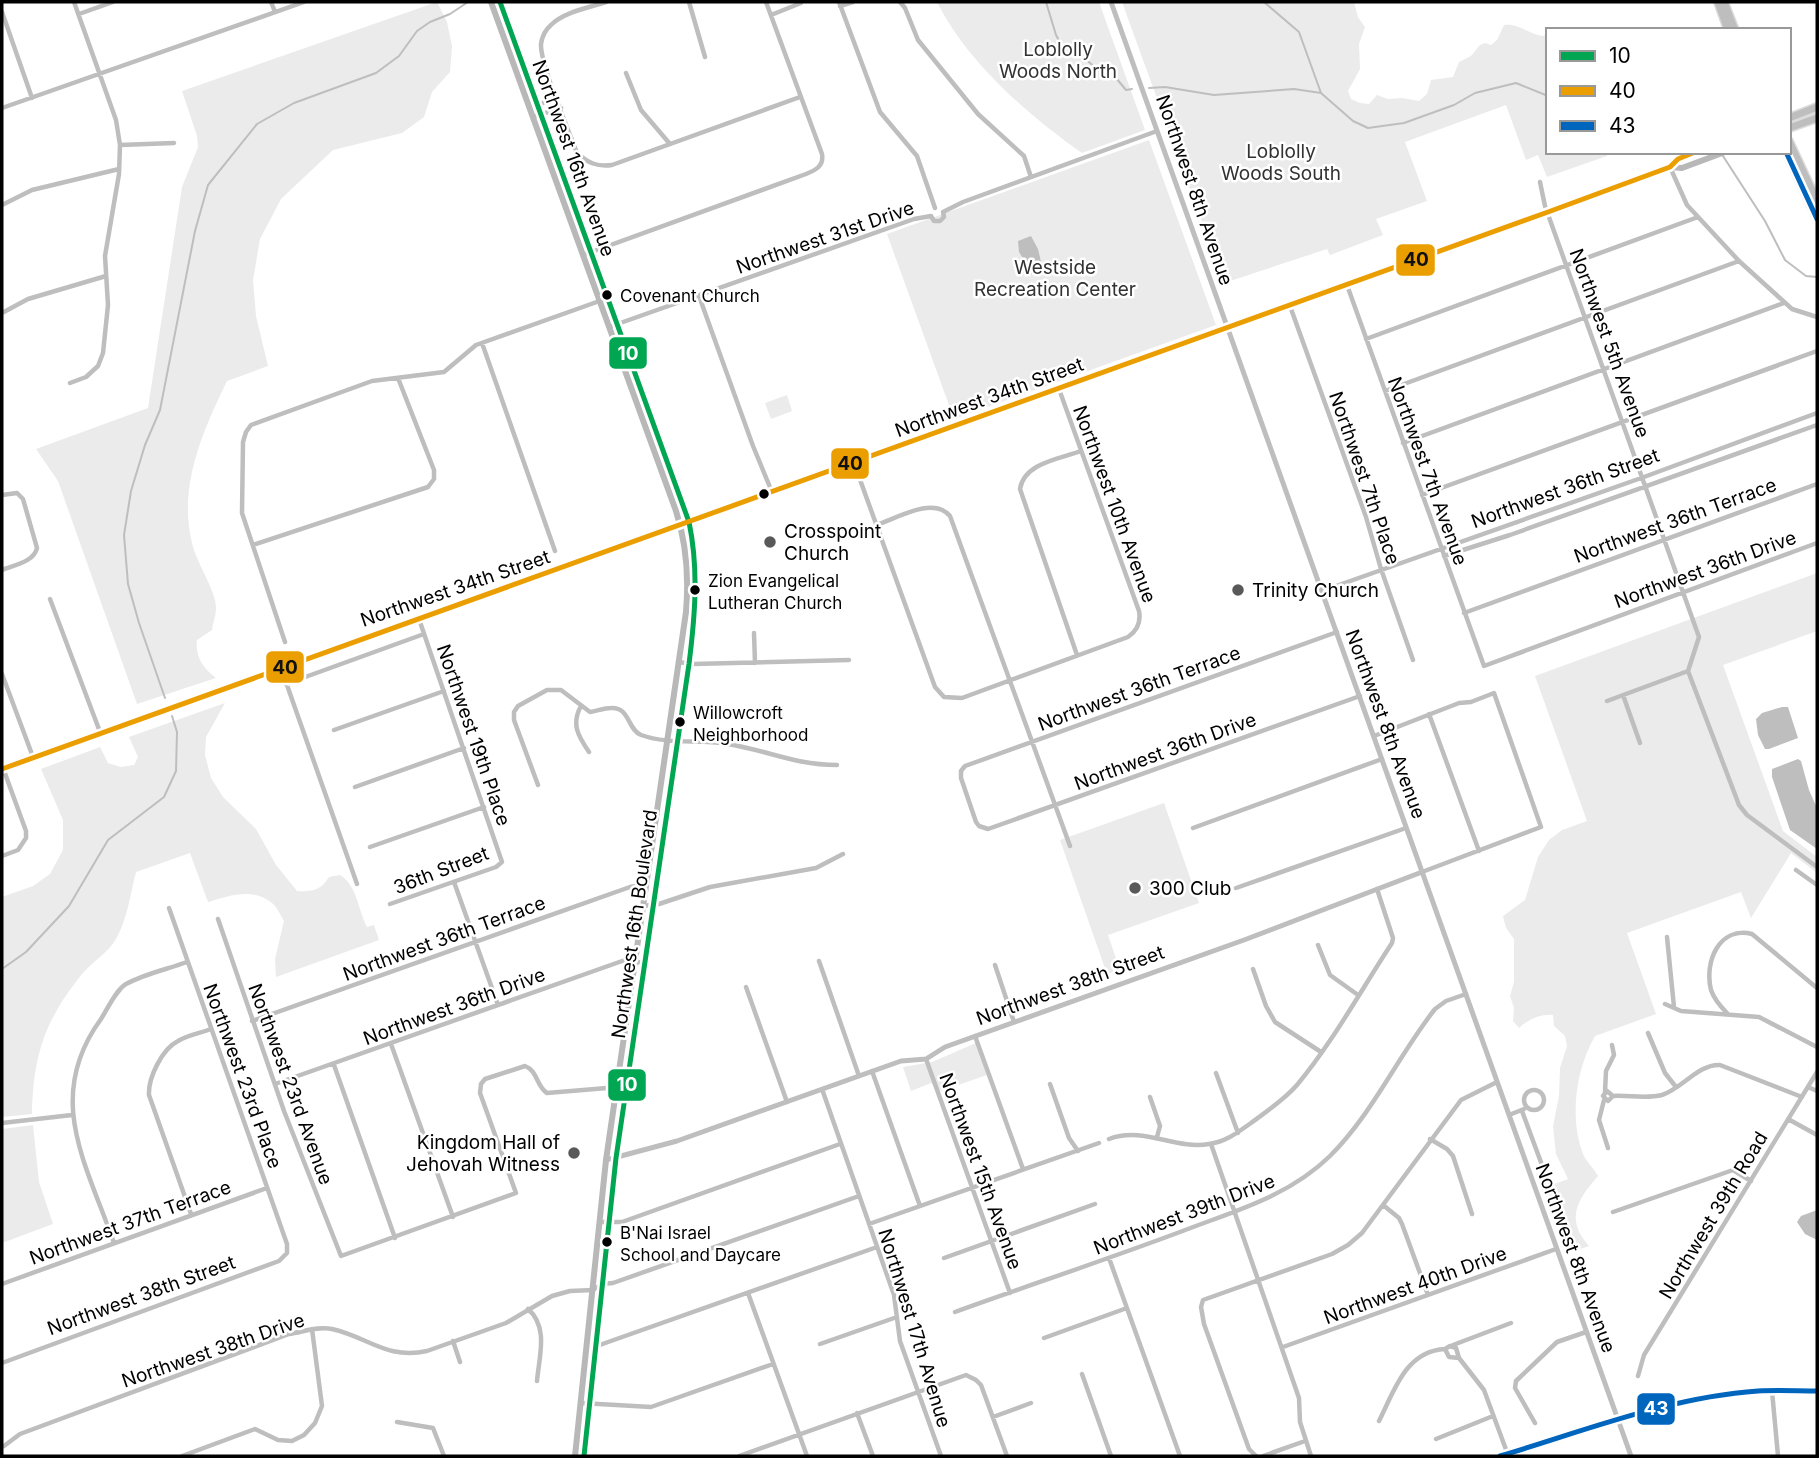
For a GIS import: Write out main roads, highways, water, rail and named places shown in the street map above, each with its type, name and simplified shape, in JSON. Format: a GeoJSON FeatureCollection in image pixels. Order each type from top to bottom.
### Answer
{"type":"FeatureCollection","features":[{"type":"Feature","properties":{"kind":"main road","name":"Northwest 16th Avenue"},"geometry":{"type":"LineString","coordinates":[[491,2],[680,524]]}},
{"type":"Feature","properties":{"kind":"main road","name":"Northwest 16th Avenue"},"geometry":{"type":"LineString","coordinates":[[500,2],[689,522]]}},
{"type":"Feature","properties":{"kind":"main road"},"geometry":{"type":"LineString","coordinates":[[1718,2],[1727,28]]}},
{"type":"Feature","properties":{"kind":"main road"},"geometry":{"type":"LineString","coordinates":[[1724,2],[1734,28]]}},
{"type":"Feature","properties":{"kind":"main road"},"geometry":{"type":"LineString","coordinates":[[501,28],[509,25]]}},
{"type":"Feature","properties":{"kind":"main road"},"geometry":{"type":"LineString","coordinates":[[1791,117],[1817,107]]}},
{"type":"Feature","properties":{"kind":"main road"},"geometry":{"type":"LineString","coordinates":[[1791,127],[1817,118]]}},
{"type":"Feature","properties":{"kind":"main road"},"geometry":{"type":"LineString","coordinates":[[1791,145],[1817,201]]}},
{"type":"Feature","properties":{"kind":"main road","name":"Northwest 34th Street"},"geometry":{"type":"LineString","coordinates":[[2,769],[1290,306],[1670,167],[1678,159],[1691,154]]}},
{"type":"Feature","properties":{"kind":"main road","name":"Northwest 34th Street"},"geometry":{"type":"LineString","coordinates":[[1670,167],[1682,168],[1720,154]]}},
{"type":"Feature","properties":{"kind":"main road"},"geometry":{"type":"LineString","coordinates":[[1787,154],[1817,219]]}},
{"type":"Feature","properties":{"kind":"main road"},"geometry":{"type":"LineString","coordinates":[[643,420],[651,417]]}},
{"type":"Feature","properties":{"kind":"main road","name":"Northwest 16th Boulevard"},"geometry":{"type":"LineString","coordinates":[[584,1456],[616,1158],[689,664],[697,584],[695,550],[689,522]]}},
{"type":"Feature","properties":{"kind":"main road","name":"Northwest 16th Boulevard"},"geometry":{"type":"LineString","coordinates":[[575,1456],[606,1160],[688,582],[687,558],[680,524]]}},
{"type":"Feature","properties":{"kind":"main road"},"geometry":{"type":"LineString","coordinates":[[1506,1455],[1618,1420],[1694,1400],[1728,1394],[1817,1391]]}},
{"type":"Feature","properties":{"kind":"waterway"},"geometry":{"type":"LineString","coordinates":[[165,698],[128,584],[124,535],[131,491],[145,445],[160,410],[195,231],[208,185],[257,124],[294,103],[376,73],[399,56],[417,31],[468,2]]}},
{"type":"Feature","properties":{"kind":"waterway"},"geometry":{"type":"LineString","coordinates":[[1046,2],[1056,35],[1065,52],[1084,58],[1107,77],[1116,78],[1126,90],[1132,89]]}},
{"type":"Feature","properties":{"kind":"waterway"},"geometry":{"type":"LineString","coordinates":[[1264,2],[1299,32],[1321,93]]}},
{"type":"Feature","properties":{"kind":"waterway"},"geometry":{"type":"LineString","coordinates":[[1149,88],[1165,87],[1214,95],[1294,89],[1321,93],[1353,121],[1368,128],[1404,123],[1454,105],[1475,93],[1516,83],[1546,95]]}},
{"type":"Feature","properties":{"kind":"waterway"},"geometry":{"type":"LineString","coordinates":[[1723,156],[1765,221],[1785,260],[1806,276],[1817,277]]}},
{"type":"Feature","properties":{"kind":"waterway"},"geometry":{"type":"LineString","coordinates":[[2,969],[26,952],[69,906],[108,840],[164,797],[176,771],[177,732],[172,716]]}},
{"type":"Feature","properties":{"kind":"waterway"},"geometry":{"type":"LineString","coordinates":[[2,1039],[2,1068]]}},
{"type":"Feature","properties":{"kind":"place","name":"Covenant Church"},"geometry":{"type":"Point","coordinates":[607,295]}},
{"type":"Feature","properties":{"kind":"place","name":"Crosspoint Church"},"geometry":{"type":"Point","coordinates":[770,542]}},
{"type":"Feature","properties":{"kind":"place","name":"Zion Evangelical Lutheran Church"},"geometry":{"type":"Point","coordinates":[695,590]}},
{"type":"Feature","properties":{"kind":"place","name":"Trinity Church"},"geometry":{"type":"Point","coordinates":[1238,590]}},
{"type":"Feature","properties":{"kind":"place","name":"Willowcroft Neighborhood"},"geometry":{"type":"Point","coordinates":[680,722]}},
{"type":"Feature","properties":{"kind":"place","name":"300 Club"},"geometry":{"type":"Point","coordinates":[1135,888]}},
{"type":"Feature","properties":{"kind":"place","name":"Kingdom Hall of Jehovah Witness"},"geometry":{"type":"Point","coordinates":[574,1153]}},
{"type":"Feature","properties":{"kind":"place","name":"B'Nai Israel School and Daycare"},"geometry":{"type":"Point","coordinates":[607,1242]}},
{"type":"Feature","properties":{"kind":"park label","name":"Loblolly Woods North"},"geometry":{"type":"Point","coordinates":[1058,60]}},
{"type":"Feature","properties":{"kind":"park label","name":"Loblolly Woods South"},"geometry":{"type":"Point","coordinates":[1281,162]}},
{"type":"Feature","properties":{"kind":"park label","name":"Westside Recreation Center"},"geometry":{"type":"Point","coordinates":[1055,278]}}]}
